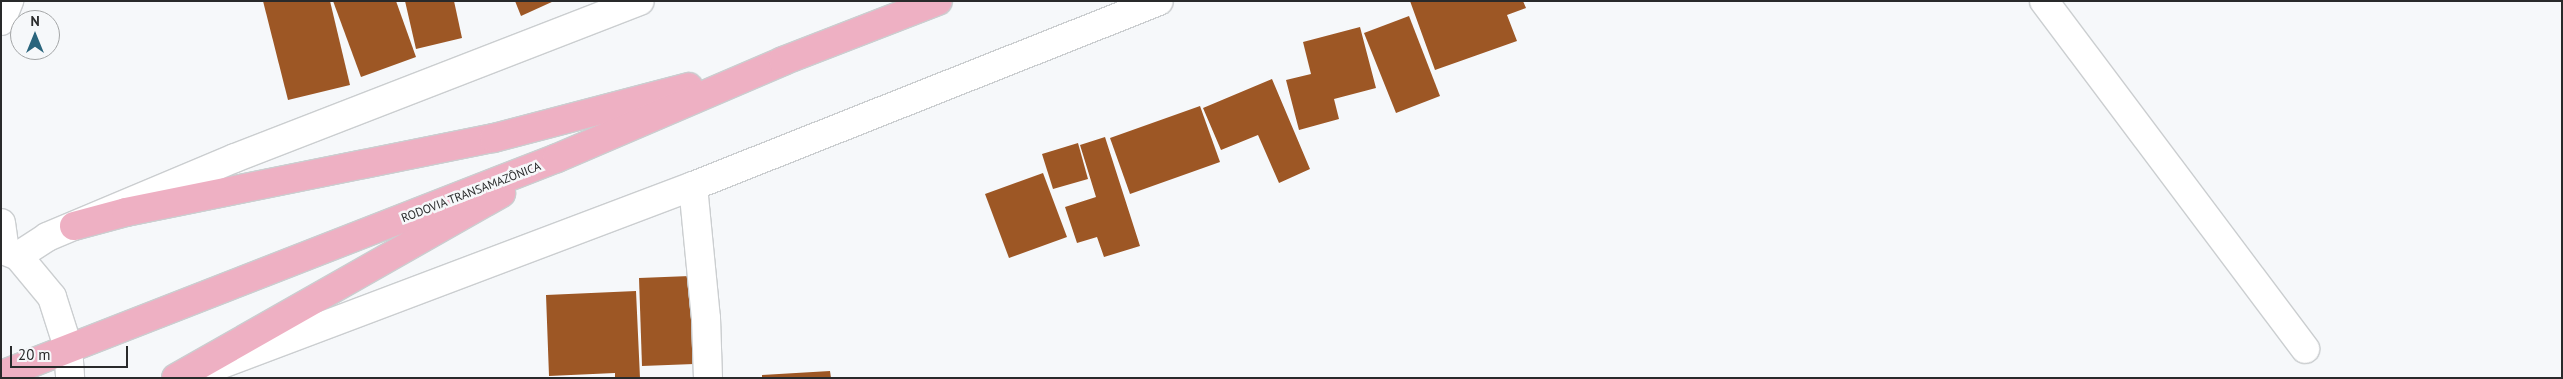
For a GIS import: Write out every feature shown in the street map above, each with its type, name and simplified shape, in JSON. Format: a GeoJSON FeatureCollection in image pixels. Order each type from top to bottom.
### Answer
{"type":"FeatureCollection","features":[{"type":"Feature","properties":{"kind":"main road"},"geometry":{"type":"LineString","coordinates":[[1,20],[9,1]]}},
{"type":"Feature","properties":{"kind":"main road"},"geometry":{"type":"LineString","coordinates":[[8,252],[244,154],[640,1]]}},
{"type":"Feature","properties":{"kind":"main road","name":"RODOVIA TRANSAMAZÔNICA"},"geometry":{"type":"LineString","coordinates":[[1,375],[68,347],[557,158],[783,61],[938,1]]}},
{"type":"Feature","properties":{"kind":"main road"},"geometry":{"type":"LineString","coordinates":[[186,378],[693,186],[1159,1]]}},
{"type":"Feature","properties":{"kind":"main road"},"geometry":{"type":"LineString","coordinates":[[2044,1],[2305,349]]}},
{"type":"Feature","properties":{"kind":"main road"},"geometry":{"type":"LineString","coordinates":[[74,226],[126,212],[494,138],[783,61]]}},
{"type":"Feature","properties":{"kind":"main road"},"geometry":{"type":"LineString","coordinates":[[176,378],[455,222],[557,158]]}},
{"type":"Feature","properties":{"kind":"main road"},"geometry":{"type":"LineString","coordinates":[[693,186],[706,318],[708,378]]}},
{"type":"Feature","properties":{"kind":"main road"},"geometry":{"type":"LineString","coordinates":[[1,223],[8,252],[52,296],[68,347],[70,378]]}},
{"type":"Feature","properties":{"kind":"building"},"geometry":{"type":"Polygon","coordinates":[[[263,1],[330,1],[350,85],[288,100],[263,1]]]}},
{"type":"Feature","properties":{"kind":"building"},"geometry":{"type":"Polygon","coordinates":[[[333,1],[396,1],[416,57],[361,77],[333,1]]]}},
{"type":"Feature","properties":{"kind":"building"},"geometry":{"type":"Polygon","coordinates":[[[405,1],[454,1],[462,38],[416,49],[405,1]]]}},
{"type":"Feature","properties":{"kind":"building"},"geometry":{"type":"Polygon","coordinates":[[[515,1],[554,1],[521,16],[515,1]]]}},
{"type":"Feature","properties":{"kind":"building"},"geometry":{"type":"Polygon","coordinates":[[[1410,1],[1523,1],[1526,8],[1507,15],[1517,41],[1435,70],[1410,1]]]}},
{"type":"Feature","properties":{"kind":"building"},"geometry":{"type":"Polygon","coordinates":[[[1409,16],[1440,96],[1396,113],[1364,33],[1409,16]]]}},
{"type":"Feature","properties":{"kind":"building"},"geometry":{"type":"Polygon","coordinates":[[[1360,27],[1376,88],[1334,99],[1339,119],[1299,130],[1286,80],[1311,74],[1303,42],[1360,27]]]}},
{"type":"Feature","properties":{"kind":"building"},"geometry":{"type":"Polygon","coordinates":[[[1272,79],[1310,169],[1279,183],[1258,135],[1221,150],[1203,108],[1272,79]]]}},
{"type":"Feature","properties":{"kind":"building"},"geometry":{"type":"Polygon","coordinates":[[[1200,106],[1220,162],[1130,194],[1110,138],[1200,106]]]}},
{"type":"Feature","properties":{"kind":"building"},"geometry":{"type":"Polygon","coordinates":[[[1105,137],[1140,246],[1104,257],[1097,237],[1077,243],[1065,207],[1096,197],[1080,145],[1105,137]]]}},
{"type":"Feature","properties":{"kind":"building"},"geometry":{"type":"Polygon","coordinates":[[[1078,143],[1088,179],[1053,189],[1042,154],[1078,143]]]}},
{"type":"Feature","properties":{"kind":"building"},"geometry":{"type":"Polygon","coordinates":[[[1043,173],[1067,237],[1009,258],[985,194],[1043,173]]]}},
{"type":"Feature","properties":{"kind":"building"},"geometry":{"type":"Polygon","coordinates":[[[690,276],[694,364],[642,366],[639,278],[690,276]]]}},
{"type":"Feature","properties":{"kind":"building"},"geometry":{"type":"Polygon","coordinates":[[[636,291],[640,378],[615,378],[615,373],[549,376],[546,295],[636,291]]]}},
{"type":"Feature","properties":{"kind":"building"},"geometry":{"type":"Polygon","coordinates":[[[830,371],[831,378],[762,378],[762,375],[830,371]]]}}]}
